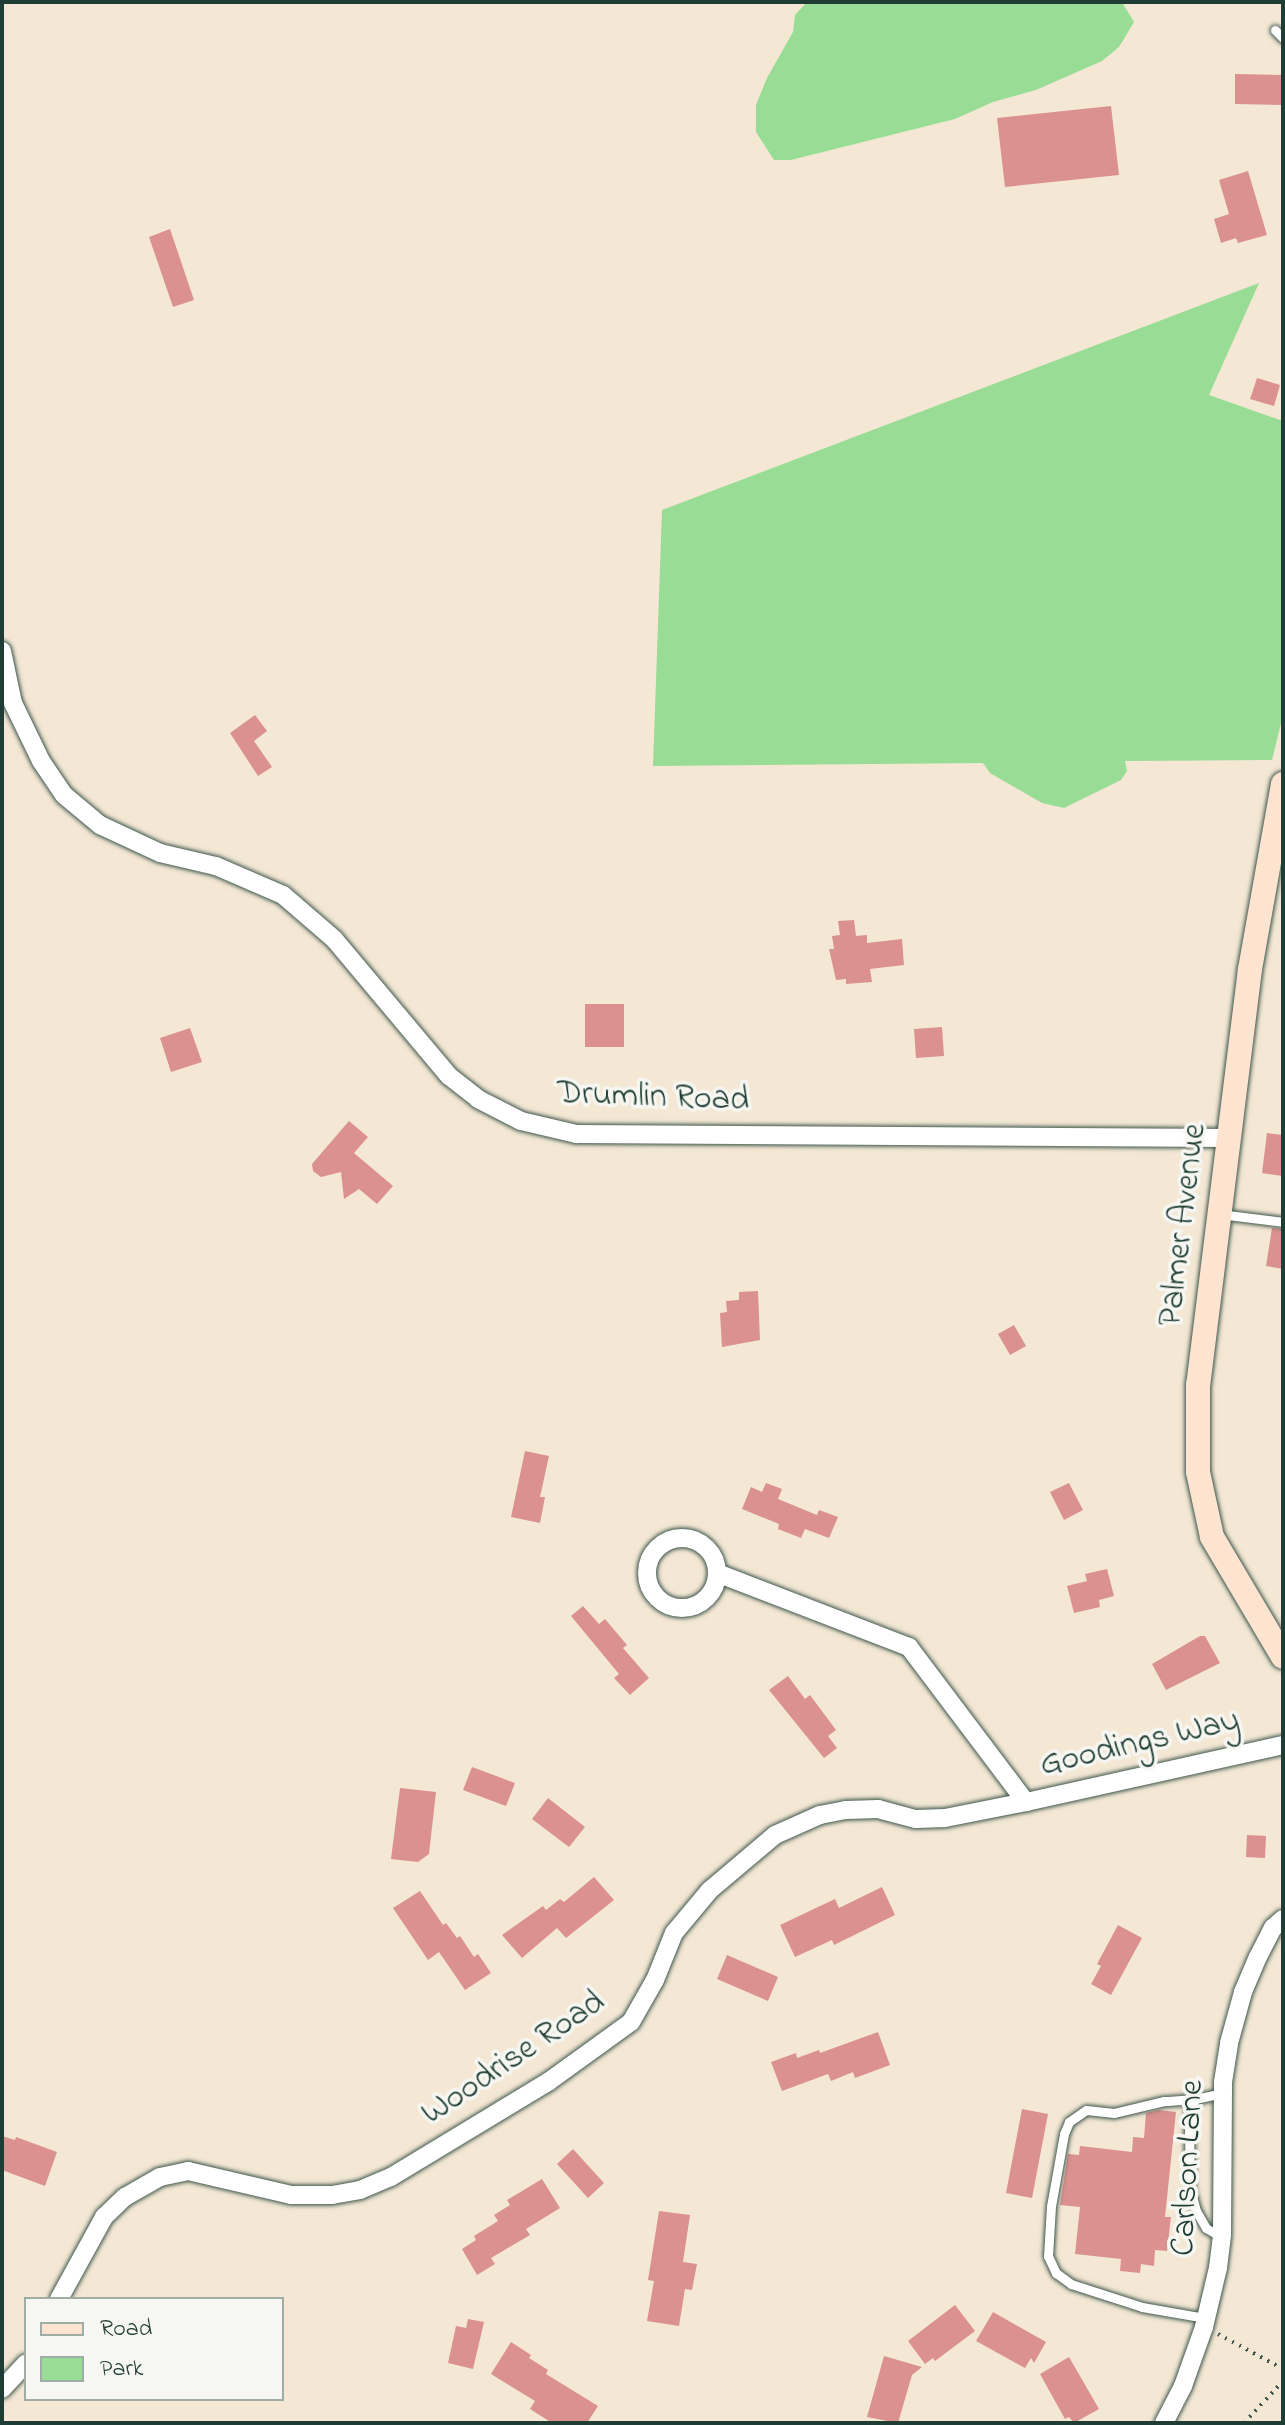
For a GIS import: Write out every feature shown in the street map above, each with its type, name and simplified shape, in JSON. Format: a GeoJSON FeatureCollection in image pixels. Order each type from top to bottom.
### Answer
{"type":"FeatureCollection","features":[{"type":"Feature","properties":{"kind":"main road","name":"Palmer Avenue"},"geometry":{"type":"LineString","coordinates":[[1283,784],[1250,969],[1198,1384],[1198,1472],[1212,1537],[1283,1657]]}},
{"type":"Feature","properties":{"kind":"street","name":"Drumlin Road"},"geometry":{"type":"LineString","coordinates":[[2,651],[13,703],[41,761],[64,795],[100,825],[160,853],[216,866],[283,895],[334,939],[449,1076],[478,1099],[521,1121],[576,1134],[1230,1138]]}},
{"type":"Feature","properties":{"kind":"street","name":"Goodings Way"},"geometry":{"type":"LineString","coordinates":[[717,1573],[909,1647],[1026,1802],[1283,1745]]}},
{"type":"Feature","properties":{"kind":"street","name":"Woodrise Road"},"geometry":{"type":"LineString","coordinates":[[60,2297],[104,2217],[125,2197],[160,2177],[188,2171],[291,2195],[332,2195],[360,2190],[391,2177],[548,2082],[631,2022],[655,1980],[674,1933],[710,1890],[775,1835],[820,1815],[846,1810],[878,1809],[916,1819],[945,1818],[1026,1802]]}},
{"type":"Feature","properties":{"kind":"street","name":"Carlson Lane"},"geometry":{"type":"LineString","coordinates":[[1164,2423],[1183,2386],[1205,2322],[1222,2237],[1223,2093],[1229,2043],[1243,1992],[1273,1928],[1283,1919]]}},
{"type":"Feature","properties":{"kind":"street"},"geometry":{"type":"LineString","coordinates":[[2,2389],[24,2365]]}},
{"type":"Feature","properties":{"kind":"lane"},"geometry":{"type":"LineString","coordinates":[[1275,30],[1283,38]]}},
{"type":"Feature","properties":{"kind":"lane"},"geometry":{"type":"LineString","coordinates":[[1220,1214],[1283,1222]]}},
{"type":"Feature","properties":{"kind":"lane"},"geometry":{"type":"LineString","coordinates":[[1205,2322],[1142,2307],[1071,2284],[1056,2273],[1048,2256],[1051,2206],[1064,2134],[1069,2122],[1086,2110],[1114,2113],[1164,2101],[1223,2093]]}},
{"type":"Feature","properties":{"kind":"lane"},"geometry":{"type":"LineString","coordinates":[[1195,2099],[1190,2109],[1190,2188],[1206,2228],[1222,2237]]}},
{"type":"Feature","properties":{"kind":"path"},"geometry":{"type":"LineString","coordinates":[[1205,2322],[1283,2369]]}},
{"type":"Feature","properties":{"kind":"path"},"geometry":{"type":"LineString","coordinates":[[1244,2423],[1283,2381]]}},
{"type":"Feature","properties":{"kind":"green space"},"geometry":{"type":"Polygon","coordinates":[[[807,2],[1122,2],[1134,22],[1119,47],[1102,61],[1036,90],[993,102],[955,119],[791,160],[774,160],[756,132],[756,105],[793,32],[795,15],[807,2]]]}},
{"type":"Feature","properties":{"kind":"green space"},"geometry":{"type":"Polygon","coordinates":[[[1259,283],[1209,395],[1283,421],[1283,715],[1272,760],[1125,761],[1127,771],[1121,780],[1064,808],[1042,803],[990,773],[983,763],[653,766],[662,510],[1259,283]]]}},
{"type":"Feature","properties":{"kind":"building"},"geometry":{"type":"Polygon","coordinates":[[[1235,74],[1283,75],[1283,105],[1235,104],[1235,74]]]}},
{"type":"Feature","properties":{"kind":"building"},"geometry":{"type":"Polygon","coordinates":[[[1111,106],[1119,175],[1005,187],[997,118],[1111,106]]]}},
{"type":"Feature","properties":{"kind":"building"},"geometry":{"type":"Polygon","coordinates":[[[1248,171],[1267,235],[1238,243],[1236,238],[1221,243],[1214,219],[1229,214],[1219,180],[1248,171]]]}},
{"type":"Feature","properties":{"kind":"building"},"geometry":{"type":"Polygon","coordinates":[[[170,229],[194,300],[173,307],[149,237],[170,229]]]}},
{"type":"Feature","properties":{"kind":"building"},"geometry":{"type":"Polygon","coordinates":[[[1257,378],[1280,385],[1274,406],[1250,399],[1257,378]]]}},
{"type":"Feature","properties":{"kind":"building"},"geometry":{"type":"Polygon","coordinates":[[[255,715],[267,731],[254,741],[272,767],[258,776],[230,733],[255,715]]]}},
{"type":"Feature","properties":{"kind":"building"},"geometry":{"type":"Polygon","coordinates":[[[854,920],[856,936],[867,935],[867,943],[902,939],[904,965],[870,969],[872,982],[846,984],[846,979],[836,980],[829,949],[834,949],[832,936],[840,935],[838,921],[854,920]]]}},
{"type":"Feature","properties":{"kind":"building"},"geometry":{"type":"Polygon","coordinates":[[[585,1004],[624,1004],[624,1047],[585,1047],[585,1004]]]}},
{"type":"Feature","properties":{"kind":"building"},"geometry":{"type":"Polygon","coordinates":[[[942,1027],[944,1056],[916,1058],[914,1029],[942,1027]]]}},
{"type":"Feature","properties":{"kind":"building"},"geometry":{"type":"Polygon","coordinates":[[[190,1028],[202,1062],[171,1072],[160,1038],[190,1028]]]}},
{"type":"Feature","properties":{"kind":"building"},"geometry":{"type":"Polygon","coordinates":[[[349,1121],[368,1137],[354,1153],[393,1186],[377,1204],[359,1189],[344,1199],[341,1172],[321,1177],[313,1171],[312,1164],[349,1121]]]}},
{"type":"Feature","properties":{"kind":"building"},"geometry":{"type":"Polygon","coordinates":[[[1267,1133],[1283,1135],[1283,1176],[1262,1173],[1267,1133]]]}},
{"type":"Feature","properties":{"kind":"building"},"geometry":{"type":"Polygon","coordinates":[[[1272,1228],[1283,1229],[1283,1269],[1266,1266],[1272,1228]]]}},
{"type":"Feature","properties":{"kind":"building"},"geometry":{"type":"Polygon","coordinates":[[[758,1291],[760,1340],[722,1347],[720,1313],[727,1312],[726,1301],[739,1300],[739,1292],[758,1291]]]}},
{"type":"Feature","properties":{"kind":"building"},"geometry":{"type":"Polygon","coordinates":[[[1014,1325],[1026,1346],[1010,1355],[998,1334],[1014,1325]]]}},
{"type":"Feature","properties":{"kind":"building"},"geometry":{"type":"Polygon","coordinates":[[[525,1451],[549,1456],[540,1497],[545,1497],[540,1523],[511,1517],[525,1451]]]}},
{"type":"Feature","properties":{"kind":"building"},"geometry":{"type":"Polygon","coordinates":[[[766,1483],[782,1489],[778,1499],[817,1515],[819,1510],[838,1517],[829,1538],[805,1529],[801,1538],[778,1529],[779,1524],[742,1509],[751,1487],[762,1492],[766,1483]]]}},
{"type":"Feature","properties":{"kind":"building"},"geometry":{"type":"Polygon","coordinates":[[[1069,1483],[1083,1510],[1064,1520],[1050,1492],[1069,1483]]]}},
{"type":"Feature","properties":{"kind":"building"},"geometry":{"type":"Polygon","coordinates":[[[1107,1569],[1114,1596],[1099,1600],[1100,1607],[1074,1613],[1067,1586],[1087,1581],[1085,1574],[1107,1569]]]}},
{"type":"Feature","properties":{"kind":"building"},"geometry":{"type":"Polygon","coordinates":[[[583,1606],[599,1624],[605,1619],[627,1645],[623,1648],[649,1678],[630,1695],[614,1678],[619,1674],[571,1616],[583,1606]]]}},
{"type":"Feature","properties":{"kind":"building"},"geometry":{"type":"Polygon","coordinates":[[[1205,1636],[1220,1663],[1166,1690],[1152,1664],[1205,1636]]]}},
{"type":"Feature","properties":{"kind":"building"},"geometry":{"type":"Polygon","coordinates":[[[788,1676],[805,1699],[810,1695],[836,1730],[828,1736],[837,1748],[824,1758],[769,1690],[788,1676]]]}},
{"type":"Feature","properties":{"kind":"building"},"geometry":{"type":"Polygon","coordinates":[[[472,1767],[515,1783],[506,1806],[463,1790],[472,1767]]]}},
{"type":"Feature","properties":{"kind":"building"},"geometry":{"type":"Polygon","coordinates":[[[400,1788],[436,1792],[429,1854],[418,1862],[391,1859],[400,1788]]]}},
{"type":"Feature","properties":{"kind":"building"},"geometry":{"type":"Polygon","coordinates":[[[548,1798],[585,1827],[569,1847],[532,1819],[548,1798]]]}},
{"type":"Feature","properties":{"kind":"building"},"geometry":{"type":"Polygon","coordinates":[[[1247,1835],[1266,1836],[1265,1858],[1246,1857],[1247,1835]]]}},
{"type":"Feature","properties":{"kind":"building"},"geometry":{"type":"Polygon","coordinates":[[[594,1877],[614,1900],[566,1938],[557,1928],[522,1958],[502,1935],[543,1906],[546,1910],[560,1899],[564,1902],[594,1877]]]}},
{"type":"Feature","properties":{"kind":"building"},"geometry":{"type":"Polygon","coordinates":[[[882,1887],[895,1915],[834,1945],[832,1940],[795,1957],[780,1925],[835,1899],[839,1908],[882,1887]]]}},
{"type":"Feature","properties":{"kind":"building"},"geometry":{"type":"Polygon","coordinates":[[[420,1891],[443,1925],[446,1923],[457,1938],[460,1936],[474,1957],[478,1954],[491,1973],[465,1990],[439,1952],[428,1960],[393,1908],[420,1891]]]}},
{"type":"Feature","properties":{"kind":"building"},"geometry":{"type":"Polygon","coordinates":[[[1118,1925],[1142,1938],[1111,1995],[1091,1984],[1101,1966],[1097,1964],[1118,1925]]]}},
{"type":"Feature","properties":{"kind":"building"},"geometry":{"type":"Polygon","coordinates":[[[727,1955],[778,1977],[768,2001],[717,1979],[727,1955]]]}},
{"type":"Feature","properties":{"kind":"building"},"geometry":{"type":"Polygon","coordinates":[[[878,2032],[890,2065],[855,2078],[853,2072],[831,2081],[828,2074],[782,2091],[771,2062],[796,2053],[797,2058],[819,2050],[820,2053],[878,2032]]]}},
{"type":"Feature","properties":{"kind":"building"},"geometry":{"type":"Polygon","coordinates":[[[1022,2109],[1048,2114],[1032,2198],[1006,2193],[1022,2109]]]}},
{"type":"Feature","properties":{"kind":"building"},"geometry":{"type":"Polygon","coordinates":[[[1159,2110],[1176,2112],[1165,2217],[1171,2217],[1167,2251],[1155,2250],[1154,2266],[1141,2264],[1140,2273],[1120,2271],[1121,2259],[1075,2254],[1080,2207],[1060,2205],[1068,2154],[1079,2155],[1080,2146],[1132,2152],[1133,2137],[1144,2138],[1146,2113],[1159,2110]]]}},
{"type":"Feature","properties":{"kind":"building"},"geometry":{"type":"Polygon","coordinates":[[[2,2136],[15,2140],[16,2137],[57,2152],[45,2186],[2,2170],[2,2136]]]}},
{"type":"Feature","properties":{"kind":"building"},"geometry":{"type":"Polygon","coordinates":[[[573,2149],[604,2183],[588,2198],[557,2164],[573,2149]]]}},
{"type":"Feature","properties":{"kind":"building"},"geometry":{"type":"Polygon","coordinates":[[[542,2179],[560,2208],[526,2229],[530,2235],[491,2258],[495,2264],[477,2275],[462,2249],[476,2240],[474,2236],[498,2221],[494,2215],[510,2205],[507,2200],[542,2179]]]}},
{"type":"Feature","properties":{"kind":"building"},"geometry":{"type":"Polygon","coordinates":[[[659,2211],[690,2215],[683,2262],[697,2264],[692,2290],[685,2289],[679,2326],[647,2321],[654,2281],[648,2280],[659,2211]]]}},
{"type":"Feature","properties":{"kind":"building"},"geometry":{"type":"Polygon","coordinates":[[[955,2305],[975,2331],[935,2361],[933,2358],[925,2364],[908,2341],[955,2305]]]}},
{"type":"Feature","properties":{"kind":"building"},"geometry":{"type":"Polygon","coordinates":[[[993,2312],[1046,2342],[1034,2363],[1031,2358],[1025,2368],[976,2341],[993,2312]]]}},
{"type":"Feature","properties":{"kind":"building"},"geometry":{"type":"Polygon","coordinates":[[[468,2319],[484,2322],[473,2369],[448,2363],[456,2326],[466,2328],[468,2319]]]}},
{"type":"Feature","properties":{"kind":"building"},"geometry":{"type":"Polygon","coordinates":[[[511,2342],[548,2370],[546,2374],[598,2406],[587,2423],[552,2423],[530,2409],[535,2401],[491,2374],[511,2342]]]}},
{"type":"Feature","properties":{"kind":"building"},"geometry":{"type":"Polygon","coordinates":[[[884,2356],[922,2367],[912,2375],[898,2423],[867,2417],[884,2356]]]}},
{"type":"Feature","properties":{"kind":"building"},"geometry":{"type":"Polygon","coordinates":[[[1069,2357],[1099,2409],[1074,2423],[1069,2417],[1065,2419],[1040,2374],[1069,2357]]]}}]}
